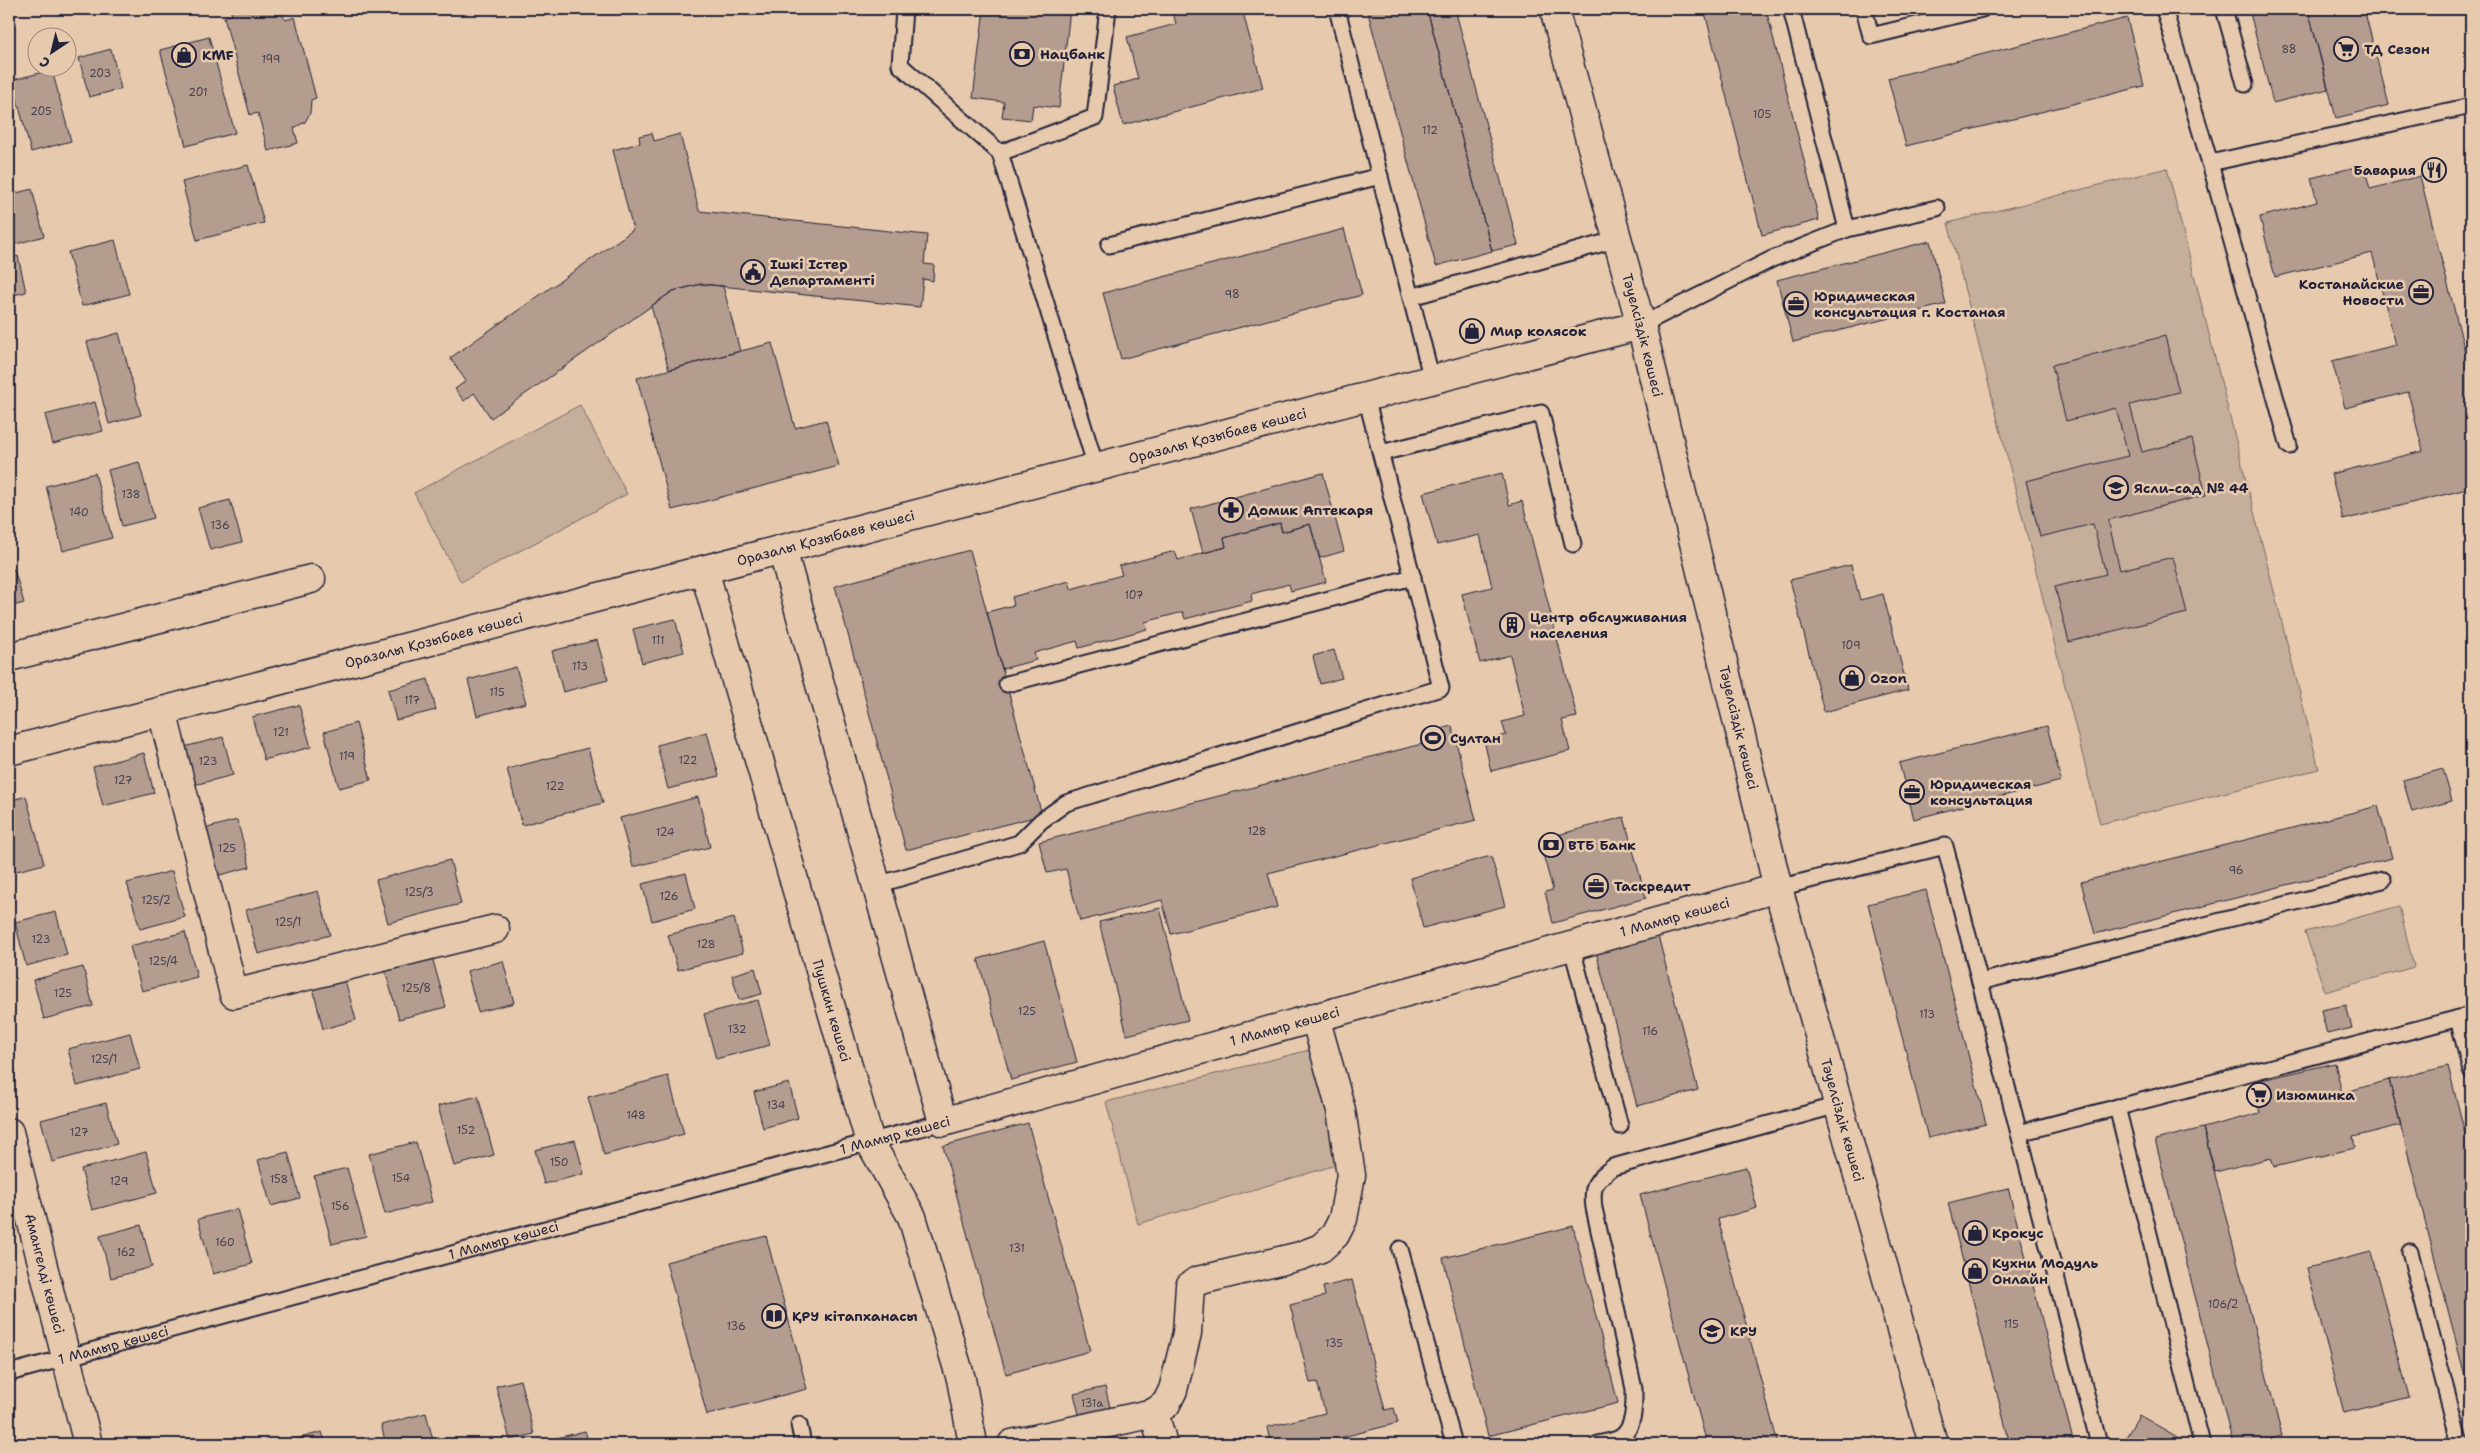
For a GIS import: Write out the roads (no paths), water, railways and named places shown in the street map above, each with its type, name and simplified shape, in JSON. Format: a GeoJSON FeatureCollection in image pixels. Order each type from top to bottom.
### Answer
{"type":"FeatureCollection","features":[{"type":"Feature","properties":{"kind":"street","name":"Тәуелсіздік көшесі"},"geometry":{"type":"LineString","coordinates":[[1554,9],[1641,325],[1778,888],[1933,1444]]}},
{"type":"Feature","properties":{"kind":"street","name":"Оразалы Қозыбаев көшесі"},"geometry":{"type":"LineString","coordinates":[[9,751],[1641,325]]}},
{"type":"Feature","properties":{"kind":"street"},"geometry":{"type":"LineString","coordinates":[[782,549],[943,1122]]}},
{"type":"Feature","properties":{"kind":"street","name":"Пушкин көшесі"},"geometry":{"type":"LineString","coordinates":[[704,570],[870,1142],[912,1217],[961,1379],[973,1444]]}},
{"type":"Feature","properties":{"kind":"street"},"geometry":{"type":"LineString","coordinates":[[9,657],[311,579]]}},
{"type":"Feature","properties":{"kind":"street"},"geometry":{"type":"LineString","coordinates":[[162,711],[234,994],[495,929]]}},
{"type":"Feature","properties":{"kind":"street","name":"1 Мамыр көшесі"},"geometry":{"type":"LineString","coordinates":[[943,1122],[1778,888]]}},
{"type":"Feature","properties":{"kind":"street"},"geometry":{"type":"LineString","coordinates":[[1012,1444],[1154,1413],[1166,1404],[1173,1390],[1187,1333],[1190,1286],[1197,1281],[1300,1256],[1321,1248],[1335,1235],[1343,1219],[1351,1175],[1341,1110],[1315,1017]]}},
{"type":"Feature","properties":{"kind":"street","name":"Амангелді көшесі"},"geometry":{"type":"LineString","coordinates":[[9,1132],[88,1444]]}},
{"type":"Feature","properties":{"kind":"street"},"geometry":{"type":"LineString","coordinates":[[1154,1413],[1164,1444]]}},
{"type":"Feature","properties":{"kind":"lane"},"geometry":{"type":"LineString","coordinates":[[904,9],[900,65],[1000,152],[1096,468]]}},
{"type":"Feature","properties":{"kind":"lane"},"geometry":{"type":"LineString","coordinates":[[1000,152],[1095,117],[1108,9]]}},
{"type":"Feature","properties":{"kind":"lane"},"geometry":{"type":"LineString","coordinates":[[1338,9],[1432,380]]}},
{"type":"Feature","properties":{"kind":"lane"},"geometry":{"type":"LineString","coordinates":[[1791,9],[1846,229]]}},
{"type":"Feature","properties":{"kind":"lane"},"geometry":{"type":"LineString","coordinates":[[1864,9],[1871,36],[1982,9]]}},
{"type":"Feature","properties":{"kind":"lane"},"geometry":{"type":"LineString","coordinates":[[2164,9],[2210,163],[2288,446]]}},
{"type":"Feature","properties":{"kind":"lane"},"geometry":{"type":"LineString","coordinates":[[2224,9],[2245,84]]}},
{"type":"Feature","properties":{"kind":"lane"},"geometry":{"type":"LineString","coordinates":[[2210,163],[2471,106]]}},
{"type":"Feature","properties":{"kind":"lane"},"geometry":{"type":"LineString","coordinates":[[1109,245],[1380,176]]}},
{"type":"Feature","properties":{"kind":"lane"},"geometry":{"type":"LineString","coordinates":[[1641,325],[1772,259],[1846,229],[1937,208]]}},
{"type":"Feature","properties":{"kind":"lane"},"geometry":{"type":"LineString","coordinates":[[1411,297],[1618,239]]}},
{"type":"Feature","properties":{"kind":"lane"},"geometry":{"type":"LineString","coordinates":[[877,885],[1019,843],[1041,821],[1066,803],[1441,688],[1366,397]]}},
{"type":"Feature","properties":{"kind":"lane"},"geometry":{"type":"LineString","coordinates":[[1381,453],[1541,413],[1572,544]]}},
{"type":"Feature","properties":{"kind":"lane"},"geometry":{"type":"LineString","coordinates":[[1007,684],[1413,577]]}},
{"type":"Feature","properties":{"kind":"lane"},"geometry":{"type":"LineString","coordinates":[[1778,888],[1945,846],[2099,1444]]}},
{"type":"Feature","properties":{"kind":"lane"},"geometry":{"type":"LineString","coordinates":[[1980,982],[2383,880]]}},
{"type":"Feature","properties":{"kind":"lane"},"geometry":{"type":"LineString","coordinates":[[1572,945],[1620,1126]]}},
{"type":"Feature","properties":{"kind":"lane"},"geometry":{"type":"LineString","coordinates":[[2019,1133],[2465,1017],[2471,1071]]}},
{"type":"Feature","properties":{"kind":"lane"},"geometry":{"type":"LineString","coordinates":[[1598,1444],[1621,1438],[1630,1425],[1634,1410],[1634,1389],[1594,1208],[1592,1192],[1598,1178],[1613,1168],[1838,1105]]}},
{"type":"Feature","properties":{"kind":"lane"},"geometry":{"type":"LineString","coordinates":[[2118,1107],[2202,1444]]}},
{"type":"Feature","properties":{"kind":"lane","name":"1 Мамыр көшесі"},"geometry":{"type":"LineString","coordinates":[[9,1373],[943,1122]]}},
{"type":"Feature","properties":{"kind":"lane"},"geometry":{"type":"LineString","coordinates":[[1400,1250],[1454,1444]]}},
{"type":"Feature","properties":{"kind":"lane"},"geometry":{"type":"LineString","coordinates":[[2410,1252],[2460,1444]]}},
{"type":"Feature","properties":{"kind":"lane"},"geometry":{"type":"LineString","coordinates":[[798,1425],[803,1444]]}},
{"type":"Feature","properties":{"kind":"place","name":"ТД Сезон"},"geometry":{"type":"Point","coordinates":[2346,49]}},
{"type":"Feature","properties":{"kind":"place","name":"Нацбанк"},"geometry":{"type":"Point","coordinates":[1022,54]}},
{"type":"Feature","properties":{"kind":"place","name":"KMF"},"geometry":{"type":"Point","coordinates":[184,55]}},
{"type":"Feature","properties":{"kind":"place","name":"Бавария"},"geometry":{"type":"Point","coordinates":[2434,170]}},
{"type":"Feature","properties":{"kind":"place","name":"Ішкі Істер Департаменті"},"geometry":{"type":"Point","coordinates":[753,272]}},
{"type":"Feature","properties":{"kind":"place","name":"Костанайские Новости"},"geometry":{"type":"Point","coordinates":[2421,292]}},
{"type":"Feature","properties":{"kind":"place","name":"Юридическая консультация г. Костаная"},"geometry":{"type":"Point","coordinates":[1796,304]}},
{"type":"Feature","properties":{"kind":"place","name":"Мир колясок"},"geometry":{"type":"Point","coordinates":[1472,331]}},
{"type":"Feature","properties":{"kind":"place","name":"Ясли-сад № 44"},"geometry":{"type":"Point","coordinates":[2116,488]}},
{"type":"Feature","properties":{"kind":"place","name":"Домик Аптекаря"},"geometry":{"type":"Point","coordinates":[1231,510]}},
{"type":"Feature","properties":{"kind":"place","name":"Центр обслуживания населения"},"geometry":{"type":"Point","coordinates":[1512,625]}},
{"type":"Feature","properties":{"kind":"place","name":"Ozon"},"geometry":{"type":"Point","coordinates":[1852,678]}},
{"type":"Feature","properties":{"kind":"place","name":"Султан"},"geometry":{"type":"Point","coordinates":[1433,738]}},
{"type":"Feature","properties":{"kind":"place","name":"Юридическая консультация"},"geometry":{"type":"Point","coordinates":[1912,792]}},
{"type":"Feature","properties":{"kind":"place","name":"ВТБ Банк"},"geometry":{"type":"Point","coordinates":[1551,845]}},
{"type":"Feature","properties":{"kind":"place","name":"Таскредит"},"geometry":{"type":"Point","coordinates":[1596,886]}},
{"type":"Feature","properties":{"kind":"place","name":"Изюминка"},"geometry":{"type":"Point","coordinates":[2259,1095]}},
{"type":"Feature","properties":{"kind":"place","name":"Крокус"},"geometry":{"type":"Point","coordinates":[1975,1233]}},
{"type":"Feature","properties":{"kind":"place","name":"Кухни Модуль Онлайн"},"geometry":{"type":"Point","coordinates":[1975,1271]}},
{"type":"Feature","properties":{"kind":"place","name":"ҚРУ кітапханасы"},"geometry":{"type":"Point","coordinates":[774,1316]}},
{"type":"Feature","properties":{"kind":"place","name":"КРУ"},"geometry":{"type":"Point","coordinates":[1712,1331]}}]}
